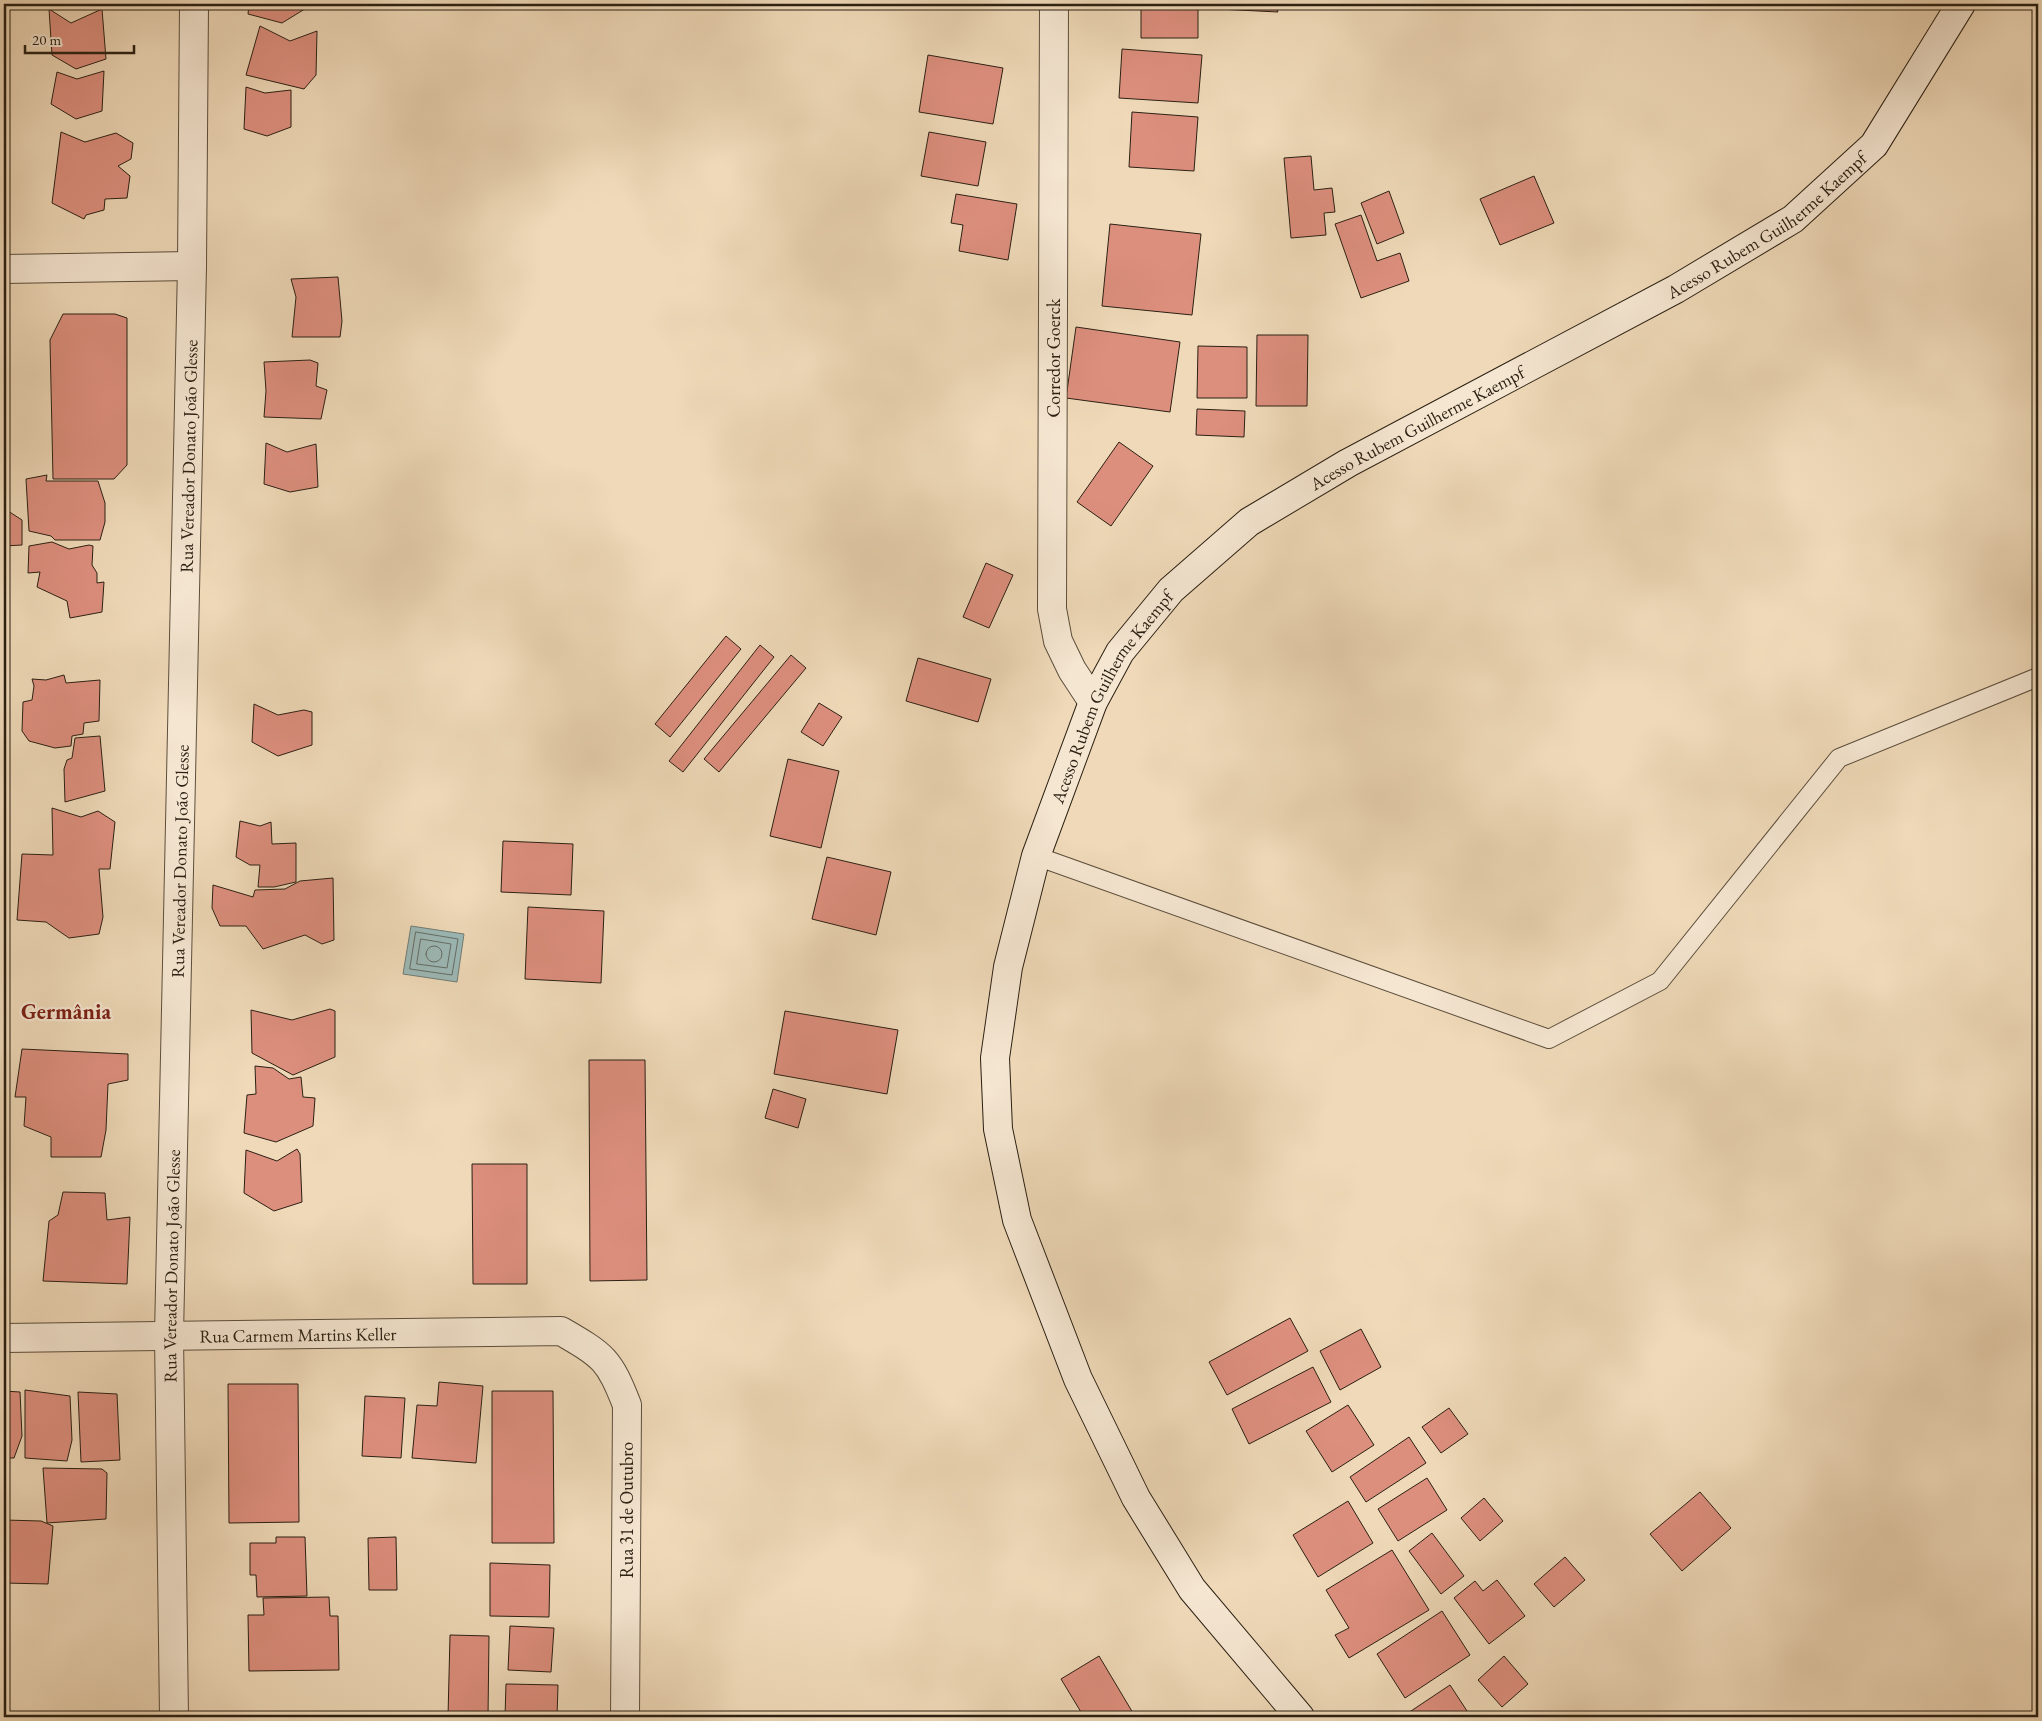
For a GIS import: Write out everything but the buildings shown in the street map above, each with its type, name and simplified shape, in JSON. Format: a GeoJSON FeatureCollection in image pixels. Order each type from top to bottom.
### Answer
{"type":"FeatureCollection","features":[{"type":"Feature","properties":{"kind":"street","name":"Rua Vereador Donato João Glesse"},"geometry":{"type":"LineString","coordinates":[[174,1717],[169,1334],[192,266],[194,4]]}},
{"type":"Feature","properties":{"kind":"street","name":"Corredor Goerck"},"geometry":{"type":"LineString","coordinates":[[1054,4],[1052,609],[1058,641],[1072,670],[1093,702]]}},
{"type":"Feature","properties":{"kind":"street","name":"Acesso Rubem Guilherme Kaempf"},"geometry":{"type":"LineString","coordinates":[[1300,1717],[1192,1589],[1136,1498],[1078,1379],[1016,1220],[998,1129],[995,1058],[1008,967],[1036,856],[1093,702],[1120,652],[1171,590],[1249,522],[1348,463],[1676,288],[1793,219],[1874,144],[1961,4]]}},
{"type":"Feature","properties":{"kind":"street"},"geometry":{"type":"LineString","coordinates":[[4,269],[192,266]]}},
{"type":"Feature","properties":{"kind":"street","name":"Rua Carmem Martins Keller"},"geometry":{"type":"LineString","coordinates":[[4,1338],[169,1334],[561,1331]]}},
{"type":"Feature","properties":{"kind":"street","name":"Rua 31 de Outubro"},"geometry":{"type":"LineString","coordinates":[[561,1331],[598,1352],[614,1372],[627,1405],[625,1717]]}},
{"type":"Feature","properties":{"kind":"lane"},"geometry":{"type":"LineString","coordinates":[[1036,856],[1549,1039],[1660,981],[1839,758],[2038,677]]}},
{"type":"Feature","properties":{"kind":"water"},"geometry":{"type":"Polygon","coordinates":[[[411,926],[464,934],[457,982],[403,974],[411,926]]]}},
{"type":"Feature","properties":{"kind":"district","name":"Germânia"},"geometry":{"type":"Point","coordinates":[66,1011]}}]}
